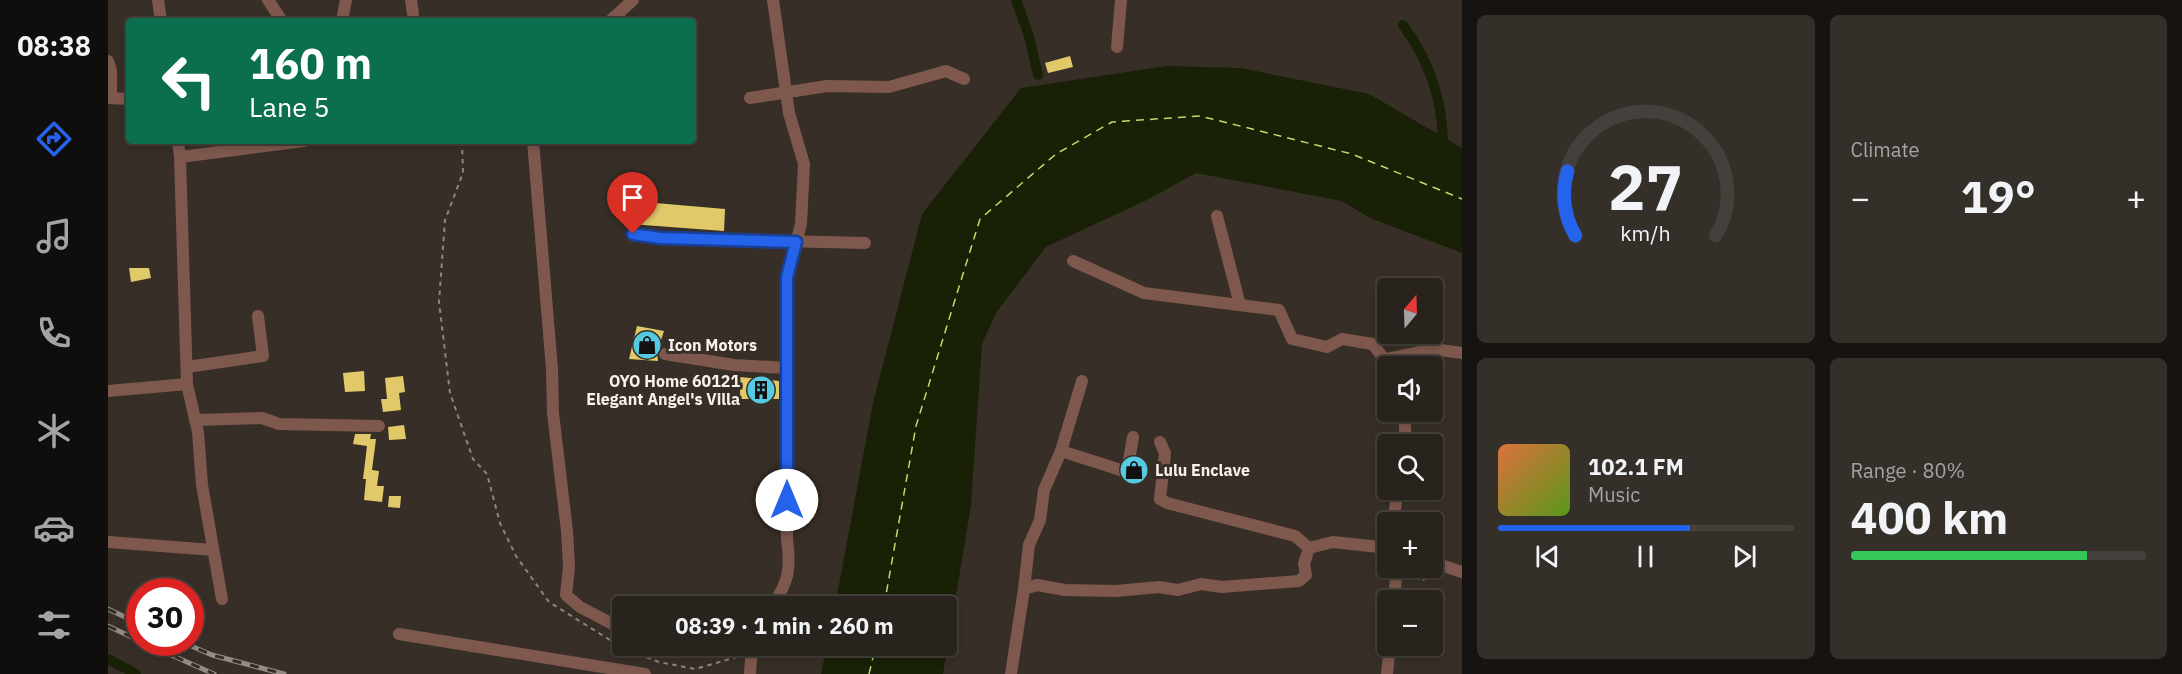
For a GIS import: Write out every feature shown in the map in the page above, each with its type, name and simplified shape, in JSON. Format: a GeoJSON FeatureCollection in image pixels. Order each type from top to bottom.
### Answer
{"type":"FeatureCollection","features":[{"type":"Feature","properties":{"kind":"street"},"geometry":{"type":"LineString","coordinates":[[158,0],[160,18]]}},
{"type":"Feature","properties":{"kind":"street"},"geometry":{"type":"LineString","coordinates":[[268,0],[280,18]]}},
{"type":"Feature","properties":{"kind":"street"},"geometry":{"type":"LineString","coordinates":[[342,18],[345,0]]}},
{"type":"Feature","properties":{"kind":"street"},"geometry":{"type":"LineString","coordinates":[[411,0],[413,14]]}},
{"type":"Feature","properties":{"kind":"street"},"geometry":{"type":"LineString","coordinates":[[613,18],[633,0]]}},
{"type":"Feature","properties":{"kind":"street"},"geometry":{"type":"LineString","coordinates":[[772,0],[786,94],[804,164],[801,224],[787,277],[787,539],[790,565],[779,596]]}},
{"type":"Feature","properties":{"kind":"street"},"geometry":{"type":"LineString","coordinates":[[1117,47],[1121,0]]}},
{"type":"Feature","properties":{"kind":"street"},"geometry":{"type":"LineString","coordinates":[[108,61],[111,71],[110,98],[126,99]]}},
{"type":"Feature","properties":{"kind":"street"},"geometry":{"type":"LineString","coordinates":[[750,98],[827,86],[889,87],[946,71],[964,80]]}},
{"type":"Feature","properties":{"kind":"street"},"geometry":{"type":"LineString","coordinates":[[178,144],[187,384],[195,420],[222,599]]}},
{"type":"Feature","properties":{"kind":"street"},"geometry":{"type":"LineString","coordinates":[[180,157],[281,144]]}},
{"type":"Feature","properties":{"kind":"street"},"geometry":{"type":"LineString","coordinates":[[533,144],[552,369],[553,413],[567,531],[566,595],[580,607],[612,624]]}},
{"type":"Feature","properties":{"kind":"street"},"geometry":{"type":"LineString","coordinates":[[1217,216],[1240,305]]}},
{"type":"Feature","properties":{"kind":"street"},"geometry":{"type":"LineString","coordinates":[[633,234],[660,238],[865,243]]}},
{"type":"Feature","properties":{"kind":"street"},"geometry":{"type":"LineString","coordinates":[[1073,261],[1144,293],[1279,310],[1292,339],[1327,347],[1342,339],[1373,344],[1382,356]]}},
{"type":"Feature","properties":{"kind":"street"},"geometry":{"type":"LineString","coordinates":[[187,367],[263,356],[258,316]]}},
{"type":"Feature","properties":{"kind":"street"},"geometry":{"type":"LineString","coordinates":[[1410,356],[1432,349],[1462,353]]}},
{"type":"Feature","properties":{"kind":"street"},"geometry":{"type":"LineString","coordinates":[[665,354],[734,365],[786,368]]}},
{"type":"Feature","properties":{"kind":"street"},"geometry":{"type":"LineString","coordinates":[[1011,674],[1029,545],[1040,520],[1044,490],[1062,451],[1082,381]]}},
{"type":"Feature","properties":{"kind":"street"},"geometry":{"type":"LineString","coordinates":[[108,391],[187,384]]}},
{"type":"Feature","properties":{"kind":"street"},"geometry":{"type":"LineString","coordinates":[[195,420],[261,418],[279,424],[379,426]]}},
{"type":"Feature","properties":{"kind":"street"},"geometry":{"type":"LineString","coordinates":[[1062,451],[1126,472],[1133,437]]}},
{"type":"Feature","properties":{"kind":"street"},"geometry":{"type":"LineString","coordinates":[[1160,442],[1165,453],[1160,499],[1167,503],[1295,536],[1309,548]]}},
{"type":"Feature","properties":{"kind":"street"},"geometry":{"type":"LineString","coordinates":[[108,542],[213,550]]}},
{"type":"Feature","properties":{"kind":"street"},"geometry":{"type":"LineString","coordinates":[[1309,548],[1333,542],[1377,547]]}},
{"type":"Feature","properties":{"kind":"street"},"geometry":{"type":"LineString","coordinates":[[1024,589],[1037,585],[1065,590],[1116,591],[1160,587],[1178,590],[1201,584],[1222,587],[1299,581],[1306,575],[1305,564],[1309,548]]}},
{"type":"Feature","properties":{"kind":"street"},"geometry":{"type":"LineString","coordinates":[[1443,566],[1462,572]]}},
{"type":"Feature","properties":{"kind":"street"},"geometry":{"type":"LineString","coordinates":[[399,634],[645,674]]}},
{"type":"Feature","properties":{"kind":"street"},"geometry":{"type":"LineString","coordinates":[[750,674],[751,656]]}},
{"type":"Feature","properties":{"kind":"street"},"geometry":{"type":"LineString","coordinates":[[1388,674],[1389,656]]}},
{"type":"Feature","properties":{"kind":"path"},"geometry":{"type":"LineString","coordinates":[[462,144],[463,173],[445,220],[439,302],[444,327],[450,393],[473,459],[487,474],[500,523],[516,556],[549,602],[612,641]]}},
{"type":"Feature","properties":{"kind":"path"},"geometry":{"type":"LineString","coordinates":[[642,656],[659,662],[695,669],[730,656]]}},
{"type":"Feature","properties":{"kind":"shaded area"},"geometry":{"type":"Polygon","coordinates":[[[1167,66],[1241,68],[1369,94],[1462,148],[1462,253],[1370,218],[1342,201],[1196,173],[1149,199],[1046,247],[996,313],[982,344],[971,505],[956,596],[837,596],[873,403],[922,214],[1021,88],[1167,66]]]}},
{"type":"Feature","properties":{"kind":"shaded area"},"geometry":{"type":"Polygon","coordinates":[[[825,656],[946,656],[943,674],[821,674],[825,656]]]}},
{"type":"Feature","properties":{"kind":"building"},"geometry":{"type":"Polygon","coordinates":[[[1070,56],[1073,67],[1048,73],[1045,63],[1070,56]]]}},
{"type":"Feature","properties":{"kind":"building"},"geometry":{"type":"Polygon","coordinates":[[[632,201],[725,209],[724,231],[630,224],[632,201]]]}},
{"type":"Feature","properties":{"kind":"building"},"geometry":{"type":"Polygon","coordinates":[[[129,268],[149,268],[151,278],[131,282],[129,268]]]}},
{"type":"Feature","properties":{"kind":"building","name":"Icon Motors"},"geometry":{"type":"Polygon","coordinates":[[[637,326],[664,331],[657,352],[658,361],[629,359],[637,326]]]}},
{"type":"Feature","properties":{"kind":"building"},"geometry":{"type":"Polygon","coordinates":[[[364,371],[365,391],[345,392],[343,373],[364,371]]]}},
{"type":"Feature","properties":{"kind":"building"},"geometry":{"type":"Polygon","coordinates":[[[403,376],[405,392],[399,393],[401,410],[383,412],[381,399],[387,399],[385,378],[403,376]]]}},
{"type":"Feature","properties":{"kind":"building","name":"OYO Home 60121 Elegant Angel's Villa"},"geometry":{"type":"Polygon","coordinates":[[[740,377],[779,381],[779,399],[740,399],[740,377]]]}},
{"type":"Feature","properties":{"kind":"building"},"geometry":{"type":"Polygon","coordinates":[[[404,425],[406,439],[389,440],[388,427],[404,425]]]}},
{"type":"Feature","properties":{"kind":"building"},"geometry":{"type":"Polygon","coordinates":[[[355,434],[371,434],[370,439],[376,439],[372,470],[379,471],[377,486],[384,486],[382,502],[364,500],[366,479],[363,479],[367,446],[353,444],[355,434]]]}},
{"type":"Feature","properties":{"kind":"building"},"geometry":{"type":"Polygon","coordinates":[[[389,496],[401,496],[400,508],[388,507],[389,496]]]}},
{"type":"Feature","properties":{"kind":"waterway"},"geometry":{"type":"LineString","coordinates":[[1016,0],[1029,36],[1038,75]]}},
{"type":"Feature","properties":{"kind":"waterway"},"geometry":{"type":"LineString","coordinates":[[1403,25],[1420,52],[1432,80],[1440,110],[1443,141]]}},
{"type":"Feature","properties":{"kind":"waterway"},"geometry":{"type":"LineString","coordinates":[[108,659],[136,674]]}},
{"type":"Feature","properties":{"kind":"ferry route"},"geometry":{"type":"LineString","coordinates":[[886,596],[916,426],[980,219],[1056,154],[1112,122],[1200,116],[1352,154],[1462,199]]}},
{"type":"Feature","properties":{"kind":"ferry route"},"geometry":{"type":"LineString","coordinates":[[869,674],[873,656]]}},
{"type":"Feature","properties":{"kind":"railway"},"geometry":{"type":"LineString","coordinates":[[108,609],[126,617]]}},
{"type":"Feature","properties":{"kind":"railway"},"geometry":{"type":"LineString","coordinates":[[108,626],[126,634]]}},
{"type":"Feature","properties":{"kind":"railway"},"geometry":{"type":"LineString","coordinates":[[204,652],[284,674]]}},
{"type":"Feature","properties":{"kind":"railway"},"geometry":{"type":"LineString","coordinates":[[174,656],[214,674]]}},
{"type":"Feature","properties":{"kind":"place","name":"Icon Motors"},"geometry":{"type":"Point","coordinates":[647,345]}},
{"type":"Feature","properties":{"kind":"place","name":"OYO Home 60121 Elegant Angel's Villa"},"geometry":{"type":"Point","coordinates":[761,390]}},
{"type":"Feature","properties":{"kind":"place","name":"Lulu Enclave"},"geometry":{"type":"Point","coordinates":[1134,470]}},
{"type":"Feature","properties":{"kind":"route"},"geometry":{"type":"LineString","coordinates":[[633,234],[660,238],[796,242],[787,277],[787,500]]}}]}
